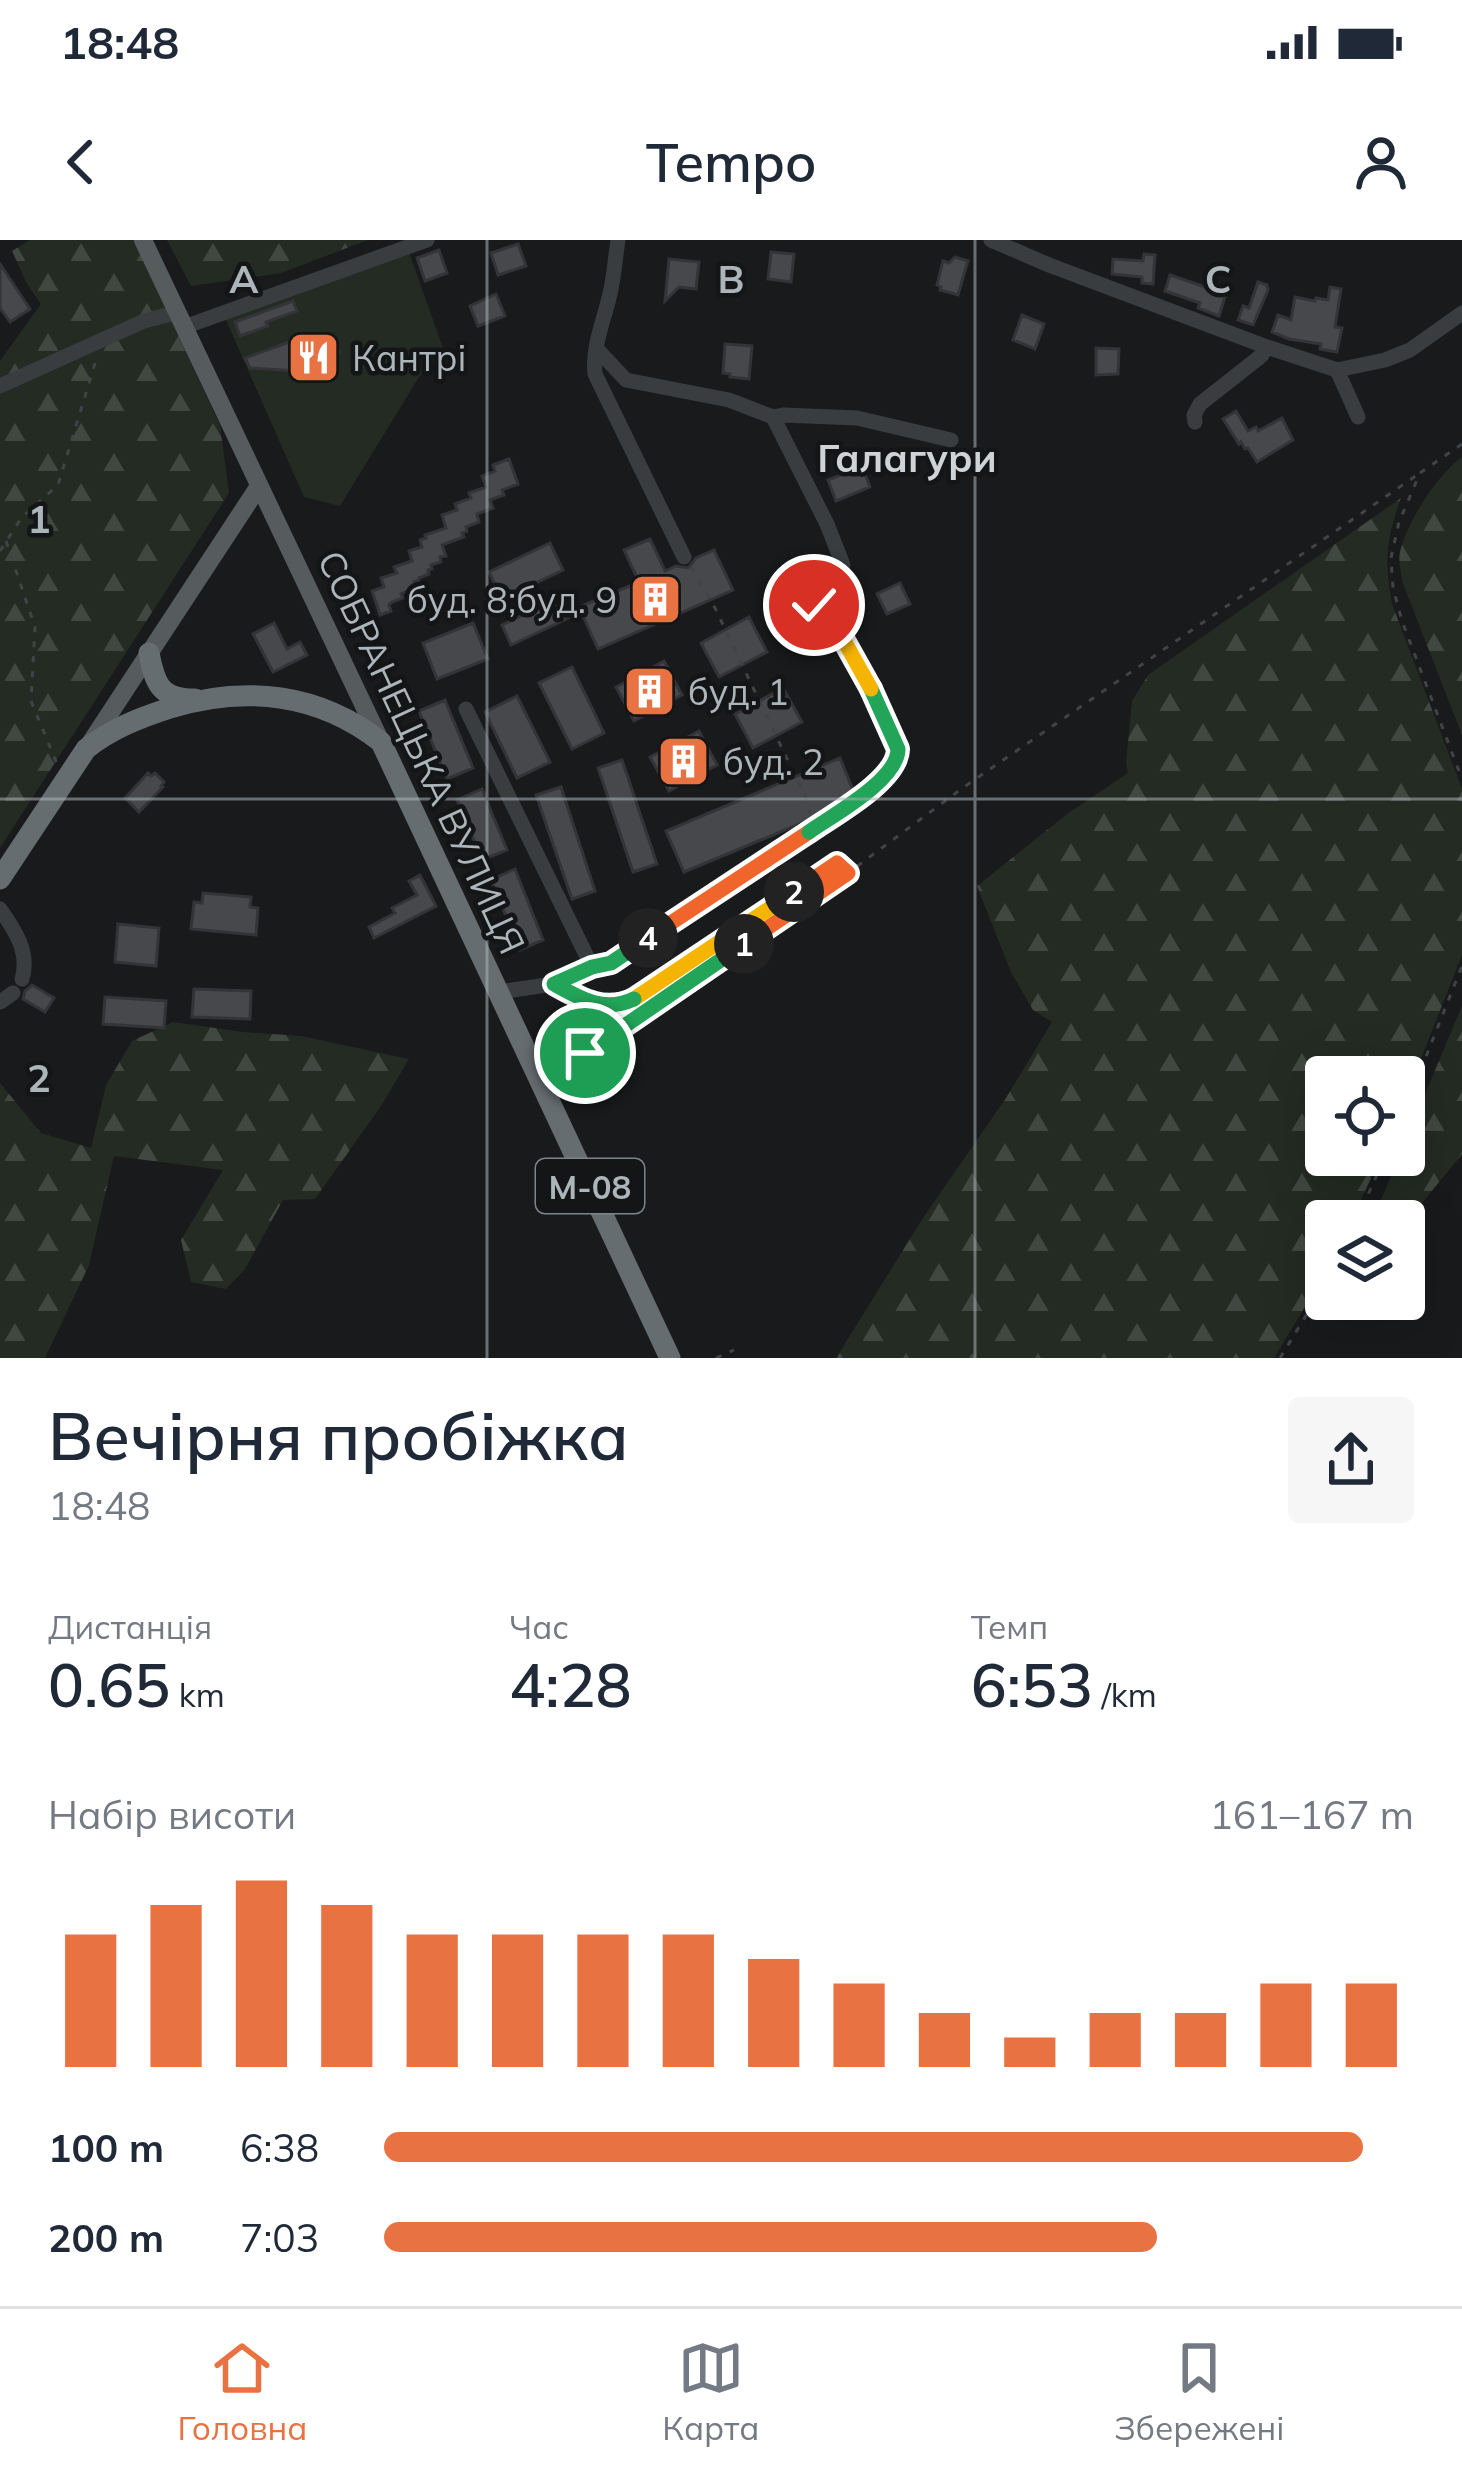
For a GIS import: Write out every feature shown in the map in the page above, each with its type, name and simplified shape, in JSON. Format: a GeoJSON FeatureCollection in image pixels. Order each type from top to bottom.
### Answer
{"type":"FeatureCollection","features":[{"type":"Feature","properties":{"kind":"highway"},"geometry":{"type":"LineString","coordinates":[[149,653],[156,680],[177,698],[263,694],[307,702],[360,725],[381,742]]}},
{"type":"Feature","properties":{"kind":"highway"},"geometry":{"type":"LineString","coordinates":[[0,880],[86,749],[103,735],[150,714],[207,698]]}},
{"type":"Feature","properties":{"kind":"highway","name":"СОБРАНЕЦЬКА ВУЛИЦЯ"},"geometry":{"type":"LineString","coordinates":[[381,742],[670,1358]]}},
{"type":"Feature","properties":{"kind":"main road","name":"СОБРАНЕЦЬКА ВУЛИЦЯ"},"geometry":{"type":"LineString","coordinates":[[143,240],[381,742]]}},
{"type":"Feature","properties":{"kind":"main road"},"geometry":{"type":"LineString","coordinates":[[86,749],[259,486]]}},
{"type":"Feature","properties":{"kind":"street"},"geometry":{"type":"LineString","coordinates":[[0,386],[144,321],[181,320],[427,240]]}},
{"type":"Feature","properties":{"kind":"street"},"geometry":{"type":"LineString","coordinates":[[617,240],[594,362],[596,374],[684,557]]}},
{"type":"Feature","properties":{"kind":"street"},"geometry":{"type":"LineString","coordinates":[[992,240],[1337,370],[1410,350],[1462,313]]}},
{"type":"Feature","properties":{"kind":"street"},"geometry":{"type":"LineString","coordinates":[[1196,422],[1200,404],[1268,347]]}},
{"type":"Feature","properties":{"kind":"street"},"geometry":{"type":"LineString","coordinates":[[597,349],[626,380],[729,400],[773,417],[857,418],[951,440]]}},
{"type":"Feature","properties":{"kind":"street"},"geometry":{"type":"LineString","coordinates":[[1337,370],[1358,417]]}},
{"type":"Feature","properties":{"kind":"street"},"geometry":{"type":"LineString","coordinates":[[773,417],[843,565]]}},
{"type":"Feature","properties":{"kind":"street"},"geometry":{"type":"LineString","coordinates":[[466,709],[592,967],[554,984],[499,992]]}},
{"type":"Feature","properties":{"kind":"street"},"geometry":{"type":"LineString","coordinates":[[0,909],[22,946],[25,962],[12,992]]}},
{"type":"Feature","properties":{"kind":"path"},"geometry":{"type":"LineString","coordinates":[[0,551],[22,517],[58,485],[97,362],[94,346]]}},
{"type":"Feature","properties":{"kind":"path"},"geometry":{"type":"LineString","coordinates":[[585,1053],[1462,444]]}},
{"type":"Feature","properties":{"kind":"path"},"geometry":{"type":"LineString","coordinates":[[1420,473],[1399,521],[1391,558],[1393,588],[1462,779]]}},
{"type":"Feature","properties":{"kind":"path"},"geometry":{"type":"LineString","coordinates":[[6,541],[35,627],[31,701],[64,782]]}},
{"type":"Feature","properties":{"kind":"path"},"geometry":{"type":"LineString","coordinates":[[684,557],[715,608],[808,805],[811,821],[804,836]]}},
{"type":"Feature","properties":{"kind":"path"},"geometry":{"type":"LineString","coordinates":[[592,967],[611,963],[804,836],[886,777],[898,759],[898,749],[865,676],[842,637],[814,605]]}},
{"type":"Feature","properties":{"kind":"path"},"geometry":{"type":"LineString","coordinates":[[554,984],[596,1004],[619,1006],[837,863],[848,873]]}},
{"type":"Feature","properties":{"kind":"path"},"geometry":{"type":"LineString","coordinates":[[1425,1059],[1462,966]]}},
{"type":"Feature","properties":{"kind":"path"},"geometry":{"type":"LineString","coordinates":[[1280,1358],[1305,1317]]}},
{"type":"Feature","properties":{"kind":"path"},"geometry":{"type":"LineString","coordinates":[[716,1358],[734,1350]]}},
{"type":"Feature","properties":{"kind":"green space"},"geometry":{"type":"Polygon","coordinates":[[[30,240],[134,240],[220,425],[229,493],[0,848],[0,361],[41,304],[12,251],[30,240]]]}},
{"type":"Feature","properties":{"kind":"green space"},"geometry":{"type":"Polygon","coordinates":[[[167,240],[368,240],[281,273],[191,286],[167,240]]]}},
{"type":"Feature","properties":{"kind":"green space"},"geometry":{"type":"Polygon","coordinates":[[[409,252],[444,351],[419,377],[340,506],[304,497],[225,318],[409,252]]]}},
{"type":"Feature","properties":{"kind":"green space"},"geometry":{"type":"Polygon","coordinates":[[[1462,457],[1462,735],[1402,581],[1399,559],[1424,500],[1462,457]]]}},
{"type":"Feature","properties":{"kind":"green space"},"geometry":{"type":"Polygon","coordinates":[[[1401,498],[1388,550],[1389,589],[1462,789],[1462,955],[1422,1056],[1305,1056],[1305,1176],[1372,1176],[1361,1200],[1305,1200],[1305,1307],[1274,1358],[836,1358],[1052,1022],[1033,1010],[1011,972],[977,886],[1067,814],[1128,773],[1132,701],[1148,675],[1401,498]]]}},
{"type":"Feature","properties":{"kind":"green space"},"geometry":{"type":"Polygon","coordinates":[[[1462,1006],[1462,1154],[1424,1200],[1381,1200],[1391,1176],[1425,1176],[1425,1094],[1462,1006]]]}},
{"type":"Feature","properties":{"kind":"green space"},"geometry":{"type":"Polygon","coordinates":[[[173,1022],[301,1036],[409,1059],[315,1199],[283,1200],[245,1269],[226,1289],[191,1282],[181,1240],[223,1170],[114,1156],[89,1265],[45,1358],[0,1358],[0,1083],[41,1133],[91,1148],[106,1085],[132,1041],[173,1022]]]}},
{"type":"Feature","properties":{"kind":"building"},"geometry":{"type":"Polygon","coordinates":[[[518,244],[526,266],[498,275],[491,253],[518,244]]]}},
{"type":"Feature","properties":{"kind":"building"},"geometry":{"type":"Polygon","coordinates":[[[439,250],[447,273],[425,281],[417,258],[439,250]]]}},
{"type":"Feature","properties":{"kind":"building"},"geometry":{"type":"Polygon","coordinates":[[[771,252],[794,254],[791,282],[768,279],[771,252]]]}},
{"type":"Feature","properties":{"kind":"building"},"geometry":{"type":"Polygon","coordinates":[[[1144,254],[1155,255],[1153,284],[1142,283],[1142,277],[1112,274],[1113,259],[1143,261],[1144,254]]]}},
{"type":"Feature","properties":{"kind":"building"},"geometry":{"type":"Polygon","coordinates":[[[955,257],[968,261],[958,295],[937,285],[943,261],[949,263],[955,257]]]}},
{"type":"Feature","properties":{"kind":"building"},"geometry":{"type":"Polygon","coordinates":[[[669,259],[699,262],[696,289],[679,287],[665,301],[669,259]]]}},
{"type":"Feature","properties":{"kind":"building"},"geometry":{"type":"Polygon","coordinates":[[[0,264],[30,309],[10,322],[0,308],[0,264]]]}},
{"type":"Feature","properties":{"kind":"building"},"geometry":{"type":"Polygon","coordinates":[[[1170,275],[1226,294],[1219,316],[1198,308],[1200,303],[1165,291],[1170,275]]]}},
{"type":"Feature","properties":{"kind":"building"},"geometry":{"type":"Polygon","coordinates":[[[1258,282],[1268,290],[1253,325],[1238,320],[1243,306],[1249,308],[1258,282]]]}},
{"type":"Feature","properties":{"kind":"building"},"geometry":{"type":"Polygon","coordinates":[[[1330,287],[1341,289],[1337,352],[1272,332],[1278,315],[1291,320],[1295,297],[1328,300],[1330,287]]]}},
{"type":"Feature","properties":{"kind":"building"},"geometry":{"type":"Polygon","coordinates":[[[496,294],[505,316],[478,326],[470,306],[496,294]]]}},
{"type":"Feature","properties":{"kind":"building"},"geometry":{"type":"Polygon","coordinates":[[[293,301],[297,311],[240,336],[235,322],[293,301]]]}},
{"type":"Feature","properties":{"kind":"building"},"geometry":{"type":"Polygon","coordinates":[[[1022,315],[1044,324],[1035,349],[1013,340],[1022,315]]]}},
{"type":"Feature","properties":{"kind":"building"},"geometry":{"type":"Polygon","coordinates":[[[326,337],[339,352],[298,371],[250,368],[245,358],[289,342],[295,355],[326,337]]]}},
{"type":"Feature","properties":{"kind":"building"},"geometry":{"type":"Polygon","coordinates":[[[725,344],[752,346],[749,379],[723,373],[725,344]]]}},
{"type":"Feature","properties":{"kind":"building"},"geometry":{"type":"Polygon","coordinates":[[[1096,348],[1119,349],[1118,374],[1096,375],[1096,348]]]}},
{"type":"Feature","properties":{"kind":"building"},"geometry":{"type":"Polygon","coordinates":[[[1236,411],[1248,431],[1282,418],[1293,440],[1257,462],[1223,419],[1236,411]]]}},
{"type":"Feature","properties":{"kind":"building"},"geometry":{"type":"Polygon","coordinates":[[[509,459],[518,484],[490,500],[493,508],[477,514],[479,522],[466,527],[464,537],[442,545],[446,556],[440,557],[441,562],[431,565],[429,574],[414,582],[416,587],[401,594],[403,598],[389,605],[391,611],[380,615],[372,591],[384,587],[381,578],[412,561],[409,551],[422,547],[420,540],[425,535],[446,528],[442,515],[457,510],[455,504],[471,498],[469,493],[486,487],[482,476],[509,459]]]}},
{"type":"Feature","properties":{"kind":"building"},"geometry":{"type":"Polygon","coordinates":[[[862,466],[870,487],[836,501],[828,480],[862,466]]]}},
{"type":"Feature","properties":{"kind":"building","name":"буд. 8;буд. 9"},"geometry":{"type":"Polygon","coordinates":[[[650,539],[665,571],[688,568],[696,558],[714,550],[733,590],[598,649],[579,607],[639,582],[624,550],[650,539]]]}},
{"type":"Feature","properties":{"kind":"building"},"geometry":{"type":"Polygon","coordinates":[[[550,543],[563,570],[502,599],[489,572],[550,543]]]}},
{"type":"Feature","properties":{"kind":"building"},"geometry":{"type":"Polygon","coordinates":[[[900,583],[910,604],[887,614],[877,594],[900,583]]]}},
{"type":"Feature","properties":{"kind":"building"},"geometry":{"type":"Polygon","coordinates":[[[566,594],[575,615],[511,645],[502,625],[566,594]]]}},
{"type":"Feature","properties":{"kind":"building"},"geometry":{"type":"Polygon","coordinates":[[[749,617],[767,652],[719,677],[701,643],[749,617]]]}},
{"type":"Feature","properties":{"kind":"building"},"geometry":{"type":"Polygon","coordinates":[[[274,623],[287,649],[300,642],[307,655],[273,672],[253,634],[274,623]]]}},
{"type":"Feature","properties":{"kind":"building"},"geometry":{"type":"Polygon","coordinates":[[[473,623],[488,659],[437,679],[423,643],[473,623]]]}},
{"type":"Feature","properties":{"kind":"building","name":"буд. 1"},"geometry":{"type":"Polygon","coordinates":[[[664,661],[682,695],[634,721],[616,687],[664,661]]]}},
{"type":"Feature","properties":{"kind":"building"},"geometry":{"type":"Polygon","coordinates":[[[572,667],[604,733],[572,749],[539,683],[572,667]]]}},
{"type":"Feature","properties":{"kind":"building"},"geometry":{"type":"Polygon","coordinates":[[[783,688],[802,722],[753,748],[735,714],[783,688]]]}},
{"type":"Feature","properties":{"kind":"building"},"geometry":{"type":"Polygon","coordinates":[[[517,696],[550,762],[517,778],[485,712],[517,696]]]}},
{"type":"Feature","properties":{"kind":"building"},"geometry":{"type":"Polygon","coordinates":[[[445,700],[473,768],[447,779],[419,711],[445,700]]]}},
{"type":"Feature","properties":{"kind":"building","name":"буд. 2"},"geometry":{"type":"Polygon","coordinates":[[[699,731],[717,765],[669,791],[650,757],[699,731]]]}},
{"type":"Feature","properties":{"kind":"building"},"geometry":{"type":"Polygon","coordinates":[[[840,758],[857,800],[684,872],[666,831],[840,758]]]}},
{"type":"Feature","properties":{"kind":"building"},"geometry":{"type":"Polygon","coordinates":[[[622,760],[657,864],[633,872],[598,768],[622,760]]]}},
{"type":"Feature","properties":{"kind":"building"},"geometry":{"type":"Polygon","coordinates":[[[148,773],[155,773],[163,787],[139,812],[125,798],[148,773]]]}},
{"type":"Feature","properties":{"kind":"building"},"geometry":{"type":"Polygon","coordinates":[[[561,787],[595,891],[572,899],[536,795],[561,787]]]}},
{"type":"Feature","properties":{"kind":"building"},"geometry":{"type":"Polygon","coordinates":[[[482,789],[507,850],[482,860],[457,800],[482,789]]]}},
{"type":"Feature","properties":{"kind":"building"},"geometry":{"type":"Polygon","coordinates":[[[515,869],[543,940],[520,950],[491,880],[515,869]]]}},
{"type":"Feature","properties":{"kind":"building"},"geometry":{"type":"Polygon","coordinates":[[[420,875],[436,906],[374,938],[369,927],[417,895],[409,881],[420,875]]]}},
{"type":"Feature","properties":{"kind":"building"},"geometry":{"type":"Polygon","coordinates":[[[203,893],[251,897],[250,907],[258,908],[256,935],[191,929],[194,902],[202,903],[203,893]]]}},
{"type":"Feature","properties":{"kind":"building"},"geometry":{"type":"Polygon","coordinates":[[[118,924],[159,928],[156,966],[115,962],[118,924]]]}},
{"type":"Feature","properties":{"kind":"building"},"geometry":{"type":"Polygon","coordinates":[[[32,985],[54,998],[45,1012],[23,999],[32,985]]]}},
{"type":"Feature","properties":{"kind":"building"},"geometry":{"type":"Polygon","coordinates":[[[194,989],[251,991],[250,1019],[192,1017],[194,989]]]}},
{"type":"Feature","properties":{"kind":"building"},"geometry":{"type":"Polygon","coordinates":[[[105,997],[166,1001],[164,1028],[103,1024],[105,997]]]}},
{"type":"Feature","properties":{"kind":"place","name":"Кантрі"},"geometry":{"type":"Point","coordinates":[313,357]}},
{"type":"Feature","properties":{"kind":"place","name":"буд. 8;буд. 9"},"geometry":{"type":"Point","coordinates":[656,599]}},
{"type":"Feature","properties":{"kind":"place","name":"буд. 1"},"geometry":{"type":"Point","coordinates":[649,691]}},
{"type":"Feature","properties":{"kind":"place","name":"буд. 2"},"geometry":{"type":"Point","coordinates":[684,761]}},
{"type":"Feature","properties":{"kind":"district","name":"Галагури"},"geometry":{"type":"Point","coordinates":[907,457]}},
{"type":"Feature","properties":{"kind":"route"},"geometry":{"type":"LineString","coordinates":[[585,1053],[848,873],[837,863],[619,1006],[596,1004],[554,984],[611,963],[886,777],[898,759],[898,749],[865,676],[842,637],[814,605]]}}]}
